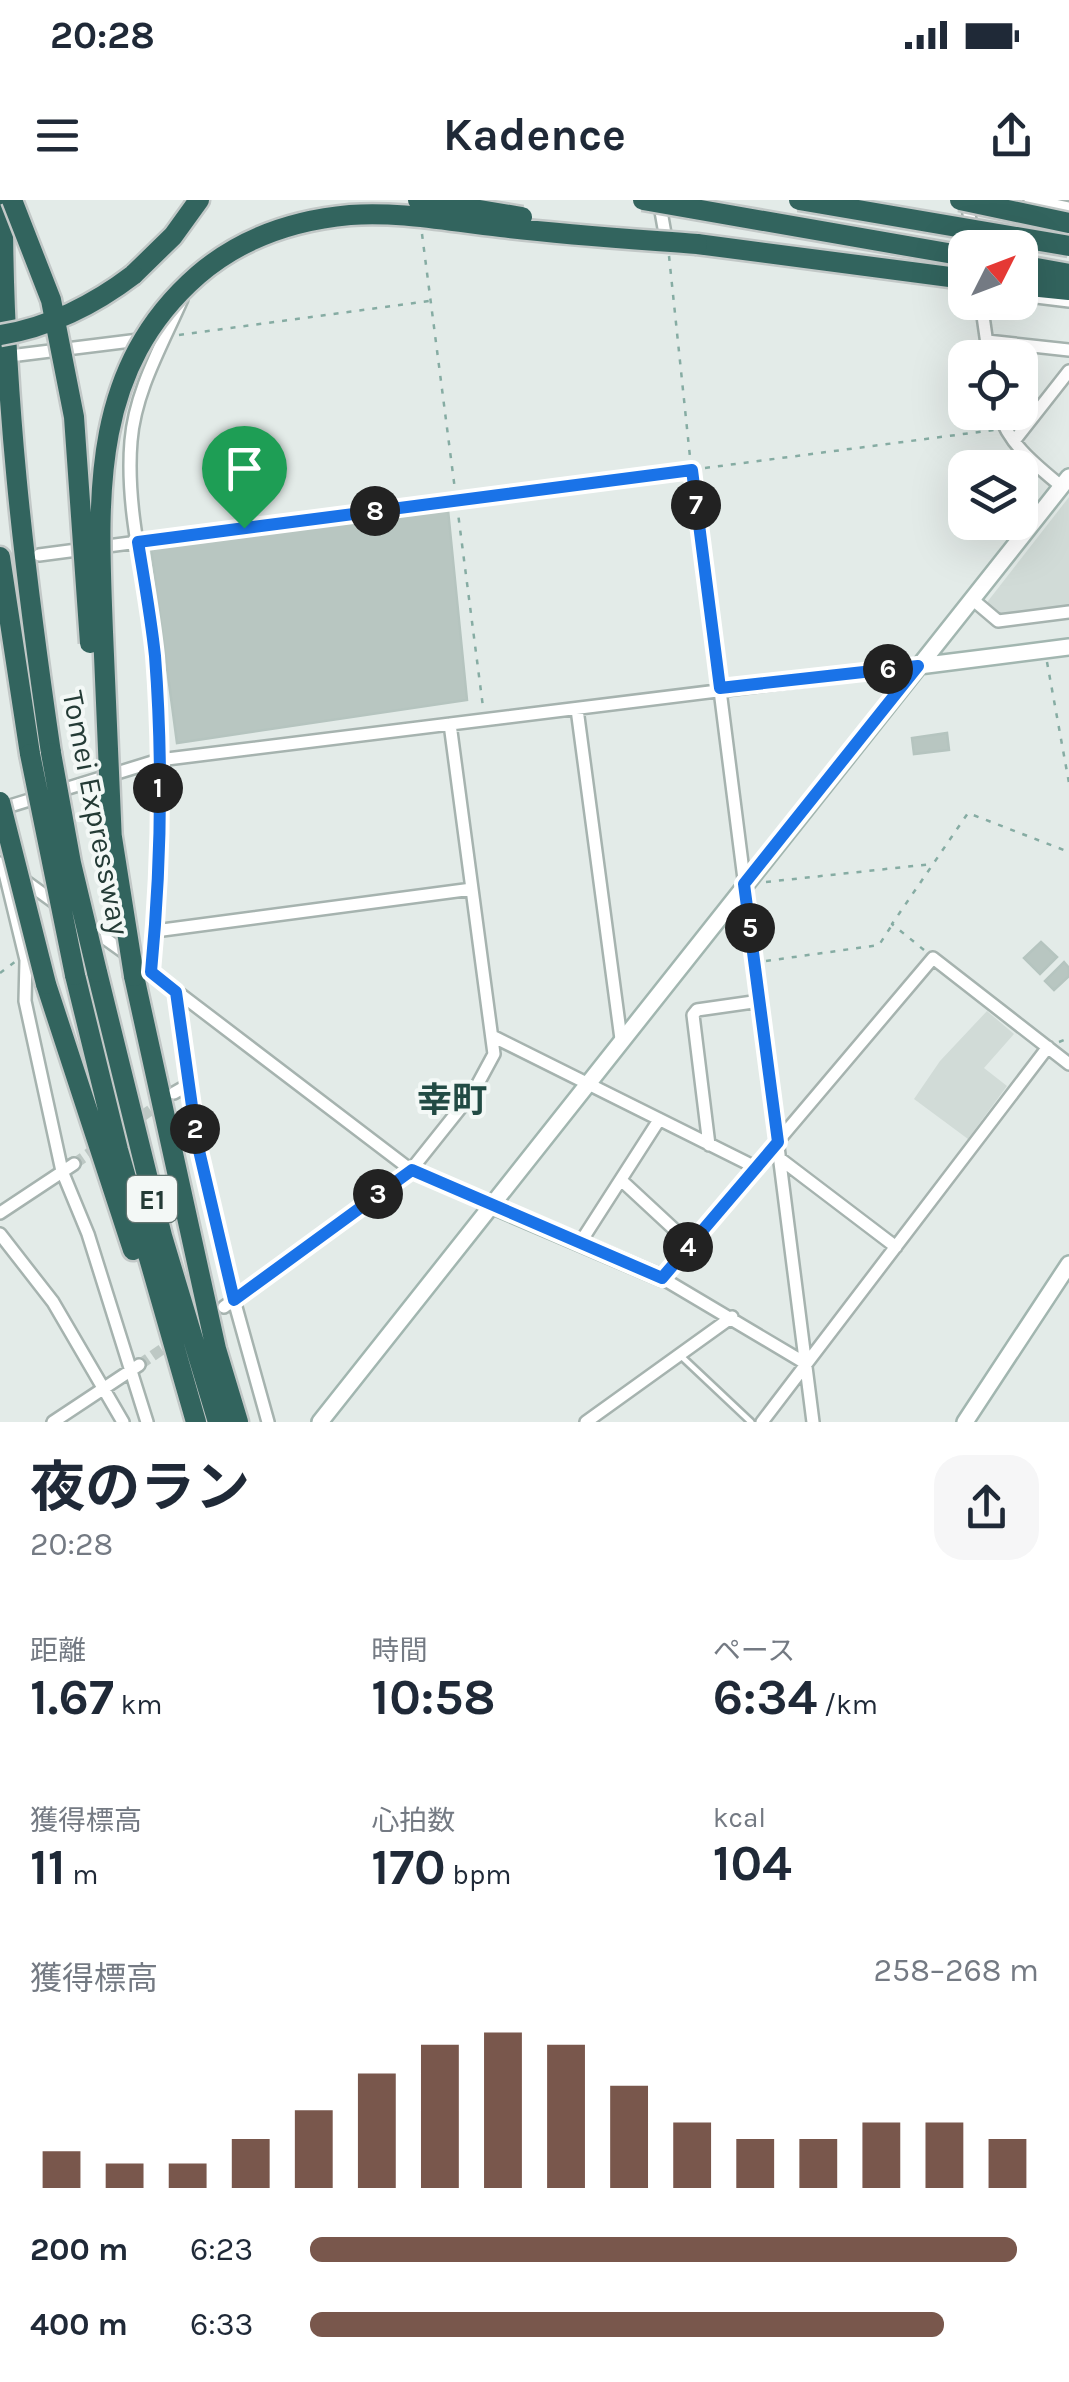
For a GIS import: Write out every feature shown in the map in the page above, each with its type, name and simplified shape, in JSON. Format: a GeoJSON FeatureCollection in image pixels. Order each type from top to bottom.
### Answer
{"type":"FeatureCollection","features":[{"type":"Feature","properties":{"kind":"highway","name":"Tomei Expressway"},"geometry":{"type":"LineString","coordinates":[[2,200],[3,294],[14,473],[41,754]]}},
{"type":"Feature","properties":{"kind":"highway"},"geometry":{"type":"LineString","coordinates":[[12,200],[52,300],[74,417],[99,750],[112,843],[142,974],[216,1349],[238,1422]]}},
{"type":"Feature","properties":{"kind":"highway"},"geometry":{"type":"LineString","coordinates":[[0,335],[41,325],[78,309],[133,275],[173,236],[200,200]]}},
{"type":"Feature","properties":{"kind":"highway"},"geometry":{"type":"LineString","coordinates":[[642,200],[948,253]]}},
{"type":"Feature","properties":{"kind":"highway"},"geometry":{"type":"LineString","coordinates":[[798,200],[1069,246]]}},
{"type":"Feature","properties":{"kind":"highway"},"geometry":{"type":"LineString","coordinates":[[964,200],[1069,223]]}},
{"type":"Feature","properties":{"kind":"highway"},"geometry":{"type":"LineString","coordinates":[[418,204],[948,277]]}},
{"type":"Feature","properties":{"kind":"highway"},"geometry":{"type":"LineString","coordinates":[[112,843],[100,541],[104,458],[114,407],[136,349],[182,289],[233,250],[260,236],[292,225],[353,215],[697,244]]}},
{"type":"Feature","properties":{"kind":"highway"},"geometry":{"type":"LineString","coordinates":[[1038,268],[1069,274]]}},
{"type":"Feature","properties":{"kind":"highway"},"geometry":{"type":"LineString","coordinates":[[1038,287],[1069,290]]}},
{"type":"Feature","properties":{"kind":"highway","name":"Tomei Expressway"},"geometry":{"type":"LineString","coordinates":[[0,557],[118,1150],[195,1422]]}},
{"type":"Feature","properties":{"kind":"highway"},"geometry":{"type":"LineString","coordinates":[[0,806],[46,984],[104,1168],[195,1422]]}},
{"type":"Feature","properties":{"kind":"highway","name":"Tomei Expressway"},"geometry":{"type":"LineString","coordinates":[[86,974],[218,1422]]}},
{"type":"Feature","properties":{"kind":"street"},"geometry":{"type":"LineString","coordinates":[[659,200],[668,249]]}},
{"type":"Feature","properties":{"kind":"street"},"geometry":{"type":"LineString","coordinates":[[964,200],[970,230]]}},
{"type":"Feature","properties":{"kind":"street"},"geometry":{"type":"LineString","coordinates":[[1030,200],[1069,208]]}},
{"type":"Feature","properties":{"kind":"street"},"geometry":{"type":"LineString","coordinates":[[142,974],[155,931],[159,760],[154,652],[131,479],[131,441],[139,400],[195,274],[229,245],[264,229],[320,215],[418,204],[668,249],[948,286]]}},
{"type":"Feature","properties":{"kind":"street"},"geometry":{"type":"LineString","coordinates":[[1038,298],[1069,302]]}},
{"type":"Feature","properties":{"kind":"street"},"geometry":{"type":"LineString","coordinates":[[18,355],[166,337]]}},
{"type":"Feature","properties":{"kind":"street"},"geometry":{"type":"LineString","coordinates":[[1038,347],[1069,350]]}},
{"type":"Feature","properties":{"kind":"street"},"geometry":{"type":"LineString","coordinates":[[1014,441],[1069,371]]}},
{"type":"Feature","properties":{"kind":"street"},"geometry":{"type":"LineString","coordinates":[[320,1422],[1065,481],[1006,430]]}},
{"type":"Feature","properties":{"kind":"street"},"geometry":{"type":"LineString","coordinates":[[692,470],[814,1422]]}},
{"type":"Feature","properties":{"kind":"street"},"geometry":{"type":"LineString","coordinates":[[40,554],[138,542]]}},
{"type":"Feature","properties":{"kind":"street"},"geometry":{"type":"LineString","coordinates":[[972,599],[998,620],[1069,612]]}},
{"type":"Feature","properties":{"kind":"street"},"geometry":{"type":"LineString","coordinates":[[0,806],[159,760],[1069,647]]}},
{"type":"Feature","properties":{"kind":"street"},"geometry":{"type":"LineString","coordinates":[[577,709],[621,1039]]}},
{"type":"Feature","properties":{"kind":"street"},"geometry":{"type":"LineString","coordinates":[[229,1304],[412,1170],[474,1091],[494,1054],[450,724]]}},
{"type":"Feature","properties":{"kind":"street"},"geometry":{"type":"LineString","coordinates":[[2,864],[142,974],[176,992],[412,1170],[662,1278],[805,1363]]}},
{"type":"Feature","properties":{"kind":"street"},"geometry":{"type":"LineString","coordinates":[[2,864],[25,954],[25,1001],[62,1171],[135,1368],[147,1422]]}},
{"type":"Feature","properties":{"kind":"street"},"geometry":{"type":"LineString","coordinates":[[155,931],[472,889]]}},
{"type":"Feature","properties":{"kind":"street"},"geometry":{"type":"LineString","coordinates":[[662,1278],[933,958],[1069,1064]]}},
{"type":"Feature","properties":{"kind":"street"},"geometry":{"type":"LineString","coordinates":[[176,992],[197,1142],[229,1304],[268,1422]]}},
{"type":"Feature","properties":{"kind":"street"},"geometry":{"type":"LineString","coordinates":[[709,1146],[693,1015],[696,1010],[760,1001]]}},
{"type":"Feature","properties":{"kind":"street"},"geometry":{"type":"LineString","coordinates":[[494,1037],[758,1168]]}},
{"type":"Feature","properties":{"kind":"street"},"geometry":{"type":"LineString","coordinates":[[762,1422],[1048,1046]]}},
{"type":"Feature","properties":{"kind":"street"},"geometry":{"type":"LineString","coordinates":[[174,1093],[188,1084]]}},
{"type":"Feature","properties":{"kind":"street"},"geometry":{"type":"LineString","coordinates":[[580,1243],[659,1120]]}},
{"type":"Feature","properties":{"kind":"street"},"geometry":{"type":"LineString","coordinates":[[779,1158],[896,1247]]}},
{"type":"Feature","properties":{"kind":"street"},"geometry":{"type":"LineString","coordinates":[[0,1213],[74,1164]]}},
{"type":"Feature","properties":{"kind":"street"},"geometry":{"type":"LineString","coordinates":[[621,1180],[690,1244]]}},
{"type":"Feature","properties":{"kind":"street"},"geometry":{"type":"LineString","coordinates":[[0,1234],[53,1302],[123,1422]]}},
{"type":"Feature","properties":{"kind":"street"},"geometry":{"type":"LineString","coordinates":[[965,1422],[1069,1264]]}},
{"type":"Feature","properties":{"kind":"street"},"geometry":{"type":"LineString","coordinates":[[586,1422],[732,1317]]}},
{"type":"Feature","properties":{"kind":"street"},"geometry":{"type":"LineString","coordinates":[[54,1422],[135,1368]]}},
{"type":"Feature","properties":{"kind":"lane"},"geometry":{"type":"LineString","coordinates":[[680,1355],[751,1422]]}},
{"type":"Feature","properties":{"kind":"path"},"geometry":{"type":"LineString","coordinates":[[418,204],[485,720]]}},
{"type":"Feature","properties":{"kind":"path"},"geometry":{"type":"LineString","coordinates":[[668,249],[692,470]]}},
{"type":"Feature","properties":{"kind":"path"},"geometry":{"type":"LineString","coordinates":[[166,337],[430,300]]}},
{"type":"Feature","properties":{"kind":"path"},"geometry":{"type":"LineString","coordinates":[[138,542],[989,430]]}},
{"type":"Feature","properties":{"kind":"path"},"geometry":{"type":"LineString","coordinates":[[1046,650],[1069,782]]}},
{"type":"Feature","properties":{"kind":"path"},"geometry":{"type":"LineString","coordinates":[[755,962],[878,945],[968,812],[1069,852]]}},
{"type":"Feature","properties":{"kind":"path"},"geometry":{"type":"LineString","coordinates":[[744,884],[934,864]]}},
{"type":"Feature","properties":{"kind":"path"},"geometry":{"type":"LineString","coordinates":[[892,924],[933,958]]}},
{"type":"Feature","properties":{"kind":"path"},"geometry":{"type":"LineString","coordinates":[[0,973],[25,954]]}},
{"type":"Feature","properties":{"kind":"shaded area"},"geometry":{"type":"Polygon","coordinates":[[[1069,497],[1069,606],[999,615],[987,605],[988,601],[1069,497]]]}},
{"type":"Feature","properties":{"kind":"shaded area"},"geometry":{"type":"Polygon","coordinates":[[[987,1011],[1014,1034],[984,1068],[1007,1086],[968,1139],[914,1099],[940,1061],[987,1011]]]}},
{"type":"Feature","properties":{"kind":"building"},"geometry":{"type":"Polygon","coordinates":[[[448,510],[467,700],[177,743],[151,548],[448,510]]]}},
{"type":"Feature","properties":{"kind":"building"},"geometry":{"type":"Polygon","coordinates":[[[947,733],[949,750],[914,754],[912,738],[947,733]]]}},
{"type":"Feature","properties":{"kind":"building"},"geometry":{"type":"Polygon","coordinates":[[[1041,942],[1057,957],[1040,974],[1024,958],[1041,942]]]}},
{"type":"Feature","properties":{"kind":"building"},"geometry":{"type":"Polygon","coordinates":[[[1064,962],[1069,976],[1054,990],[1045,981],[1064,962]]]}},
{"type":"Feature","properties":{"kind":"tunnel"},"geometry":{"type":"LineString","coordinates":[[74,1164],[162,1102]]}},
{"type":"Feature","properties":{"kind":"tunnel"},"geometry":{"type":"LineString","coordinates":[[139,1365],[212,1315]]}},
{"type":"Feature","properties":{"kind":"district","name":"幸町"},"geometry":{"type":"Point","coordinates":[452,1100]}},
{"type":"Feature","properties":{"kind":"route"},"geometry":{"type":"LineString","coordinates":[[692,470],[720,688],[918,666],[744,884],[778,1142],[662,1278],[412,1170],[234,1300],[197,1142],[176,992],[151,972],[158,716],[154,652],[138,542],[244,528],[692,470]]}}]}
